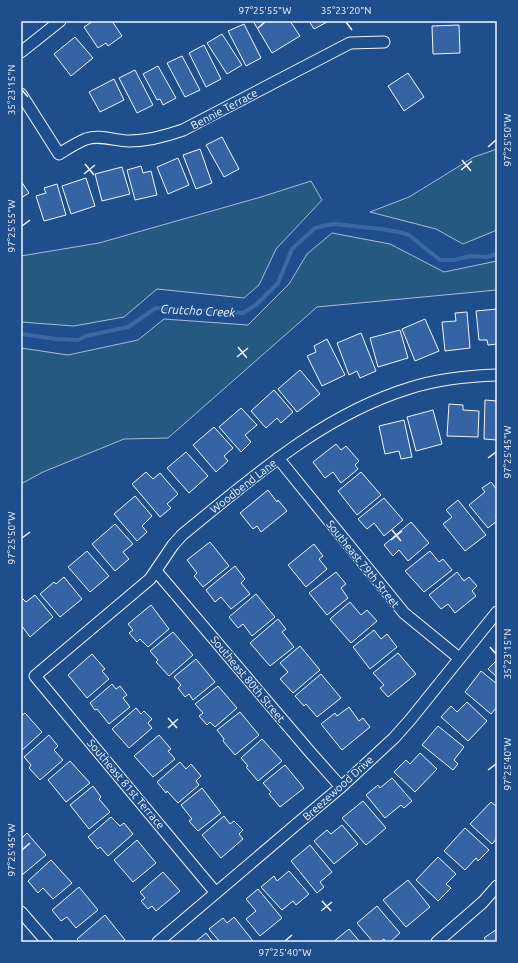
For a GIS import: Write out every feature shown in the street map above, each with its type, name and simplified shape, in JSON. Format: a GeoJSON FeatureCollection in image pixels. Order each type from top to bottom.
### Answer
{"type":"FeatureCollection","features":[{"type":"Feature","properties":{"kind":"street"},"geometry":{"type":"LineString","coordinates":[[21,52],[60,21]]}},
{"type":"Feature","properties":{"kind":"street","name":"Bennie Terrace"},"geometry":{"type":"LineString","coordinates":[[21,94],[59,154],[86,139],[102,138],[128,141],[140,140],[168,135],[183,130],[350,43],[384,42]]}},
{"type":"Feature","properties":{"kind":"street","name":"Woodbend Lane"},"geometry":{"type":"LineString","coordinates":[[35,676],[150,579],[173,545],[182,535],[278,458],[336,420],[389,395],[412,388],[457,378],[497,375]]}},
{"type":"Feature","properties":{"kind":"street","name":"Southeast 79th Street"},"geometry":{"type":"LineString","coordinates":[[278,458],[404,614],[460,658]]}},
{"type":"Feature","properties":{"kind":"street","name":"Southeast 80th Street"},"geometry":{"type":"LineString","coordinates":[[156,571],[341,787]]}},
{"type":"Feature","properties":{"kind":"street","name":"Breezewood Drive"},"geometry":{"type":"LineString","coordinates":[[158,942],[341,787],[394,738],[497,612]]}},
{"type":"Feature","properties":{"kind":"street","name":"Southeast 81st Terrace"},"geometry":{"type":"LineString","coordinates":[[35,676],[216,893]]}},
{"type":"Feature","properties":{"kind":"street"},"geometry":{"type":"LineString","coordinates":[[437,942],[483,902],[497,886]]}},
{"type":"Feature","properties":{"kind":"street"},"geometry":{"type":"LineString","coordinates":[[21,912],[46,942]]}},
{"type":"Feature","properties":{"kind":"shaded area"},"geometry":{"type":"Polygon","coordinates":[[[497,149],[497,230],[463,244],[436,229],[370,212],[409,197],[474,157],[497,149]]]}},
{"type":"Feature","properties":{"kind":"shaded area"},"geometry":{"type":"Polygon","coordinates":[[[311,181],[322,200],[276,249],[259,285],[244,298],[157,289],[124,317],[74,326],[21,322],[21,256],[99,243],[261,197],[311,181]]]}},
{"type":"Feature","properties":{"kind":"shaded area"},"geometry":{"type":"Polygon","coordinates":[[[332,233],[390,244],[444,272],[497,261],[497,290],[317,307],[168,438],[124,439],[43,472],[21,484],[21,348],[68,355],[138,340],[164,319],[248,325],[289,284],[307,254],[332,233]]]}},
{"type":"Feature","properties":{"kind":"building"},"geometry":{"type":"Polygon","coordinates":[[[93,21],[112,21],[122,36],[108,46],[106,43],[98,48],[84,27],[93,21]]]}},
{"type":"Feature","properties":{"kind":"building"},"geometry":{"type":"Polygon","coordinates":[[[253,21],[290,21],[300,36],[272,53],[253,21]]]}},
{"type":"Feature","properties":{"kind":"building"},"geometry":{"type":"Polygon","coordinates":[[[309,21],[329,21],[314,29],[309,21]]]}},
{"type":"Feature","properties":{"kind":"building"},"geometry":{"type":"Polygon","coordinates":[[[244,24],[261,58],[246,66],[228,31],[244,24]]]}},
{"type":"Feature","properties":{"kind":"building"},"geometry":{"type":"Polygon","coordinates":[[[459,25],[460,53],[433,54],[432,26],[459,25]]]}},
{"type":"Feature","properties":{"kind":"building"},"geometry":{"type":"Polygon","coordinates":[[[222,34],[242,65],[227,74],[207,43],[222,34]]]}},
{"type":"Feature","properties":{"kind":"building"},"geometry":{"type":"Polygon","coordinates":[[[75,37],[93,58],[71,76],[54,54],[75,37]]]}},
{"type":"Feature","properties":{"kind":"building"},"geometry":{"type":"Polygon","coordinates":[[[204,45],[221,79],[206,87],[189,53],[204,45]]]}},
{"type":"Feature","properties":{"kind":"building"},"geometry":{"type":"Polygon","coordinates":[[[182,56],[200,90],[185,97],[167,63],[182,56]]]}},
{"type":"Feature","properties":{"kind":"building"},"geometry":{"type":"Polygon","coordinates":[[[158,66],[176,98],[163,105],[160,99],[157,100],[143,74],[158,66]]]}},
{"type":"Feature","properties":{"kind":"building"},"geometry":{"type":"Polygon","coordinates":[[[135,70],[153,105],[137,113],[119,78],[135,70]]]}},
{"type":"Feature","properties":{"kind":"building"},"geometry":{"type":"Polygon","coordinates":[[[408,73],[424,97],[404,111],[388,86],[408,73]]]}},
{"type":"Feature","properties":{"kind":"building"},"geometry":{"type":"Polygon","coordinates":[[[114,79],[124,100],[100,112],[89,92],[114,79]]]}},
{"type":"Feature","properties":{"kind":"building"},"geometry":{"type":"Polygon","coordinates":[[[222,137],[239,169],[224,177],[206,145],[222,137]]]}},
{"type":"Feature","properties":{"kind":"building"},"geometry":{"type":"Polygon","coordinates":[[[200,149],[212,183],[196,189],[183,155],[200,149]]]}},
{"type":"Feature","properties":{"kind":"building"},"geometry":{"type":"Polygon","coordinates":[[[178,158],[189,185],[168,194],[157,167],[178,158]]]}},
{"type":"Feature","properties":{"kind":"building"},"geometry":{"type":"Polygon","coordinates":[[[141,166],[143,173],[151,171],[157,195],[135,200],[127,170],[141,166]]]}},
{"type":"Feature","properties":{"kind":"building"},"geometry":{"type":"Polygon","coordinates":[[[122,167],[130,194],[102,201],[95,174],[122,167]]]}},
{"type":"Feature","properties":{"kind":"building"},"geometry":{"type":"Polygon","coordinates":[[[86,178],[95,206],[71,214],[62,186],[86,178]]]}},
{"type":"Feature","properties":{"kind":"building"},"geometry":{"type":"Polygon","coordinates":[[[21,181],[29,193],[21,198],[21,181]]]}},
{"type":"Feature","properties":{"kind":"building"},"geometry":{"type":"Polygon","coordinates":[[[57,184],[66,215],[44,221],[36,196],[46,193],[44,188],[57,184]]]}},
{"type":"Feature","properties":{"kind":"building"},"geometry":{"type":"Polygon","coordinates":[[[497,309],[497,344],[488,345],[487,340],[479,340],[476,311],[497,309]]]}},
{"type":"Feature","properties":{"kind":"building"},"geometry":{"type":"Polygon","coordinates":[[[467,312],[470,348],[445,351],[442,322],[456,321],[455,313],[467,312]]]}},
{"type":"Feature","properties":{"kind":"building"},"geometry":{"type":"Polygon","coordinates":[[[425,319],[439,351],[415,361],[402,329],[425,319]]]}},
{"type":"Feature","properties":{"kind":"building"},"geometry":{"type":"Polygon","coordinates":[[[400,330],[408,358],[378,367],[370,338],[400,330]]]}},
{"type":"Feature","properties":{"kind":"building"},"geometry":{"type":"Polygon","coordinates":[[[361,333],[376,371],[360,378],[357,371],[349,375],[337,343],[361,333]]]}},
{"type":"Feature","properties":{"kind":"building"},"geometry":{"type":"Polygon","coordinates":[[[327,339],[345,375],[322,386],[307,356],[316,352],[314,346],[327,339]]]}},
{"type":"Feature","properties":{"kind":"building"},"geometry":{"type":"Polygon","coordinates":[[[300,370],[320,394],[297,412],[278,389],[300,370]]]}},
{"type":"Feature","properties":{"kind":"building"},"geometry":{"type":"Polygon","coordinates":[[[274,390],[293,412],[281,423],[277,418],[266,428],[251,411],[274,390]]]}},
{"type":"Feature","properties":{"kind":"building"},"geometry":{"type":"Polygon","coordinates":[[[485,400],[497,401],[497,440],[484,439],[485,400]]]}},
{"type":"Feature","properties":{"kind":"building"},"geometry":{"type":"Polygon","coordinates":[[[449,404],[463,405],[463,410],[479,411],[478,437],[447,436],[449,404]]]}},
{"type":"Feature","properties":{"kind":"building"},"geometry":{"type":"Polygon","coordinates":[[[241,408],[257,425],[245,435],[251,442],[241,452],[219,427],[241,408]]]}},
{"type":"Feature","properties":{"kind":"building"},"geometry":{"type":"Polygon","coordinates":[[[433,410],[442,444],[416,451],[407,417],[433,410]]]}},
{"type":"Feature","properties":{"kind":"building"},"geometry":{"type":"Polygon","coordinates":[[[404,420],[412,457],[401,459],[399,451],[385,454],[379,426],[404,420]]]}},
{"type":"Feature","properties":{"kind":"building"},"geometry":{"type":"Polygon","coordinates":[[[214,427],[233,448],[224,456],[228,461],[216,472],[193,445],[214,427]]]}},
{"type":"Feature","properties":{"kind":"building"},"geometry":{"type":"Polygon","coordinates":[[[336,444],[341,450],[346,446],[359,461],[355,465],[358,469],[341,483],[333,472],[325,478],[313,462],[336,444]]]}},
{"type":"Feature","properties":{"kind":"building"},"geometry":{"type":"Polygon","coordinates":[[[186,452],[208,476],[189,493],[167,468],[186,452]]]}},
{"type":"Feature","properties":{"kind":"building"},"geometry":{"type":"Polygon","coordinates":[[[146,472],[153,479],[160,473],[178,494],[167,504],[171,508],[160,517],[132,484],[146,472]]]}},
{"type":"Feature","properties":{"kind":"building"},"geometry":{"type":"Polygon","coordinates":[[[361,472],[381,495],[357,515],[338,491],[361,472]]]}},
{"type":"Feature","properties":{"kind":"building"},"geometry":{"type":"Polygon","coordinates":[[[491,482],[497,490],[497,521],[488,528],[469,505],[485,492],[482,488],[491,482]]]}},
{"type":"Feature","properties":{"kind":"building"},"geometry":{"type":"Polygon","coordinates":[[[268,490],[277,502],[278,500],[287,511],[261,532],[257,526],[253,529],[240,513],[268,490]]]}},
{"type":"Feature","properties":{"kind":"building"},"geometry":{"type":"Polygon","coordinates":[[[135,496],[152,516],[142,526],[147,532],[137,541],[114,514],[135,496]]]}},
{"type":"Feature","properties":{"kind":"building"},"geometry":{"type":"Polygon","coordinates":[[[384,498],[403,520],[384,536],[374,523],[367,529],[358,519],[384,498]]]}},
{"type":"Feature","properties":{"kind":"building"},"geometry":{"type":"Polygon","coordinates":[[[458,500],[486,535],[465,551],[443,524],[452,517],[446,510],[458,500]]]}},
{"type":"Feature","properties":{"kind":"building"},"geometry":{"type":"Polygon","coordinates":[[[411,522],[429,543],[408,561],[399,550],[393,556],[384,545],[411,522]]]}},
{"type":"Feature","properties":{"kind":"building"},"geometry":{"type":"Polygon","coordinates":[[[115,524],[133,544],[123,552],[129,559],[115,571],[92,544],[115,524]]]}},
{"type":"Feature","properties":{"kind":"building"},"geometry":{"type":"Polygon","coordinates":[[[210,542],[229,566],[203,587],[194,576],[197,573],[187,560],[210,542]]]}},
{"type":"Feature","properties":{"kind":"building"},"geometry":{"type":"Polygon","coordinates":[[[314,544],[323,556],[319,559],[327,569],[306,587],[288,565],[314,544]]]}},
{"type":"Feature","properties":{"kind":"building"},"geometry":{"type":"Polygon","coordinates":[[[87,551],[109,576],[90,592],[68,567],[87,551]]]}},
{"type":"Feature","properties":{"kind":"building"},"geometry":{"type":"Polygon","coordinates":[[[430,551],[439,562],[443,559],[452,570],[424,592],[405,571],[430,551]]]}},
{"type":"Feature","properties":{"kind":"building"},"geometry":{"type":"Polygon","coordinates":[[[235,566],[245,579],[241,583],[250,594],[231,609],[221,597],[215,602],[206,590],[235,566]]]}},
{"type":"Feature","properties":{"kind":"building"},"geometry":{"type":"Polygon","coordinates":[[[336,572],[346,584],[341,588],[348,598],[327,615],[309,593],[336,572]]]}},
{"type":"Feature","properties":{"kind":"building"},"geometry":{"type":"Polygon","coordinates":[[[457,572],[464,581],[469,577],[477,586],[472,591],[476,596],[455,613],[448,604],[441,609],[429,595],[457,572]]]}},
{"type":"Feature","properties":{"kind":"building"},"geometry":{"type":"Polygon","coordinates":[[[64,577],[82,599],[60,617],[40,594],[54,582],[56,584],[64,577]]]}},
{"type":"Feature","properties":{"kind":"building"},"geometry":{"type":"Polygon","coordinates":[[[256,594],[275,617],[252,636],[243,624],[238,628],[229,617],[256,594]]]}},
{"type":"Feature","properties":{"kind":"building"},"geometry":{"type":"Polygon","coordinates":[[[35,595],[53,617],[30,637],[21,625],[21,597],[26,602],[35,595]]]}},
{"type":"Feature","properties":{"kind":"building"},"geometry":{"type":"Polygon","coordinates":[[[350,602],[361,615],[367,610],[377,621],[351,643],[330,619],[350,602]]]}},
{"type":"Feature","properties":{"kind":"building"},"geometry":{"type":"Polygon","coordinates":[[[151,605],[169,629],[148,647],[140,639],[137,642],[129,633],[133,630],[128,624],[151,605]]]}},
{"type":"Feature","properties":{"kind":"building"},"geometry":{"type":"Polygon","coordinates":[[[278,619],[286,629],[282,632],[294,647],[270,666],[250,643],[278,619]]]}},
{"type":"Feature","properties":{"kind":"building"},"geometry":{"type":"Polygon","coordinates":[[[374,630],[381,639],[387,634],[397,647],[370,669],[353,647],[374,630]]]}},
{"type":"Feature","properties":{"kind":"building"},"geometry":{"type":"Polygon","coordinates":[[[173,632],[193,655],[169,676],[156,662],[158,660],[150,651],[173,632]]]}},
{"type":"Feature","properties":{"kind":"building"},"geometry":{"type":"Polygon","coordinates":[[[300,646],[320,670],[293,693],[280,679],[288,672],[280,663],[300,646]]]}},
{"type":"Feature","properties":{"kind":"building"},"geometry":{"type":"Polygon","coordinates":[[[398,653],[416,674],[388,697],[380,688],[384,685],[373,673],[398,653]]]}},
{"type":"Feature","properties":{"kind":"building"},"geometry":{"type":"Polygon","coordinates":[[[92,654],[105,669],[102,671],[109,679],[87,698],[68,675],[92,654]]]}},
{"type":"Feature","properties":{"kind":"building"},"geometry":{"type":"Polygon","coordinates":[[[196,659],[215,682],[193,700],[189,694],[185,697],[178,688],[181,685],[174,677],[196,659]]]}},
{"type":"Feature","properties":{"kind":"building"},"geometry":{"type":"Polygon","coordinates":[[[497,660],[497,677],[488,669],[497,660]]]}},
{"type":"Feature","properties":{"kind":"building"},"geometry":{"type":"Polygon","coordinates":[[[481,671],[497,684],[497,707],[491,714],[465,692],[481,671]]]}},
{"type":"Feature","properties":{"kind":"building"},"geometry":{"type":"Polygon","coordinates":[[[321,674],[341,698],[317,717],[306,704],[304,706],[295,696],[321,674]]]}},
{"type":"Feature","properties":{"kind":"building"},"geometry":{"type":"Polygon","coordinates":[[[112,684],[116,689],[120,686],[127,695],[123,698],[130,707],[109,724],[90,703],[112,684]]]}},
{"type":"Feature","properties":{"kind":"building"},"geometry":{"type":"Polygon","coordinates":[[[218,686],[237,708],[215,727],[210,722],[207,725],[199,716],[203,713],[195,704],[218,686]]]}},
{"type":"Feature","properties":{"kind":"building"},"geometry":{"type":"Polygon","coordinates":[[[467,702],[487,721],[468,741],[441,717],[451,706],[457,712],[467,702]]]}},
{"type":"Feature","properties":{"kind":"building"},"geometry":{"type":"Polygon","coordinates":[[[349,707],[359,721],[363,718],[370,727],[342,750],[321,724],[335,713],[337,716],[349,707]]]}},
{"type":"Feature","properties":{"kind":"building"},"geometry":{"type":"Polygon","coordinates":[[[136,708],[141,714],[144,711],[152,719],[148,723],[152,728],[129,748],[112,729],[136,708]]]}},
{"type":"Feature","properties":{"kind":"building"},"geometry":{"type":"Polygon","coordinates":[[[240,712],[259,735],[235,755],[223,741],[224,739],[217,730],[240,712]]]}},
{"type":"Feature","properties":{"kind":"building"},"geometry":{"type":"Polygon","coordinates":[[[25,713],[42,732],[21,751],[21,716],[25,713]]]}},
{"type":"Feature","properties":{"kind":"building"},"geometry":{"type":"Polygon","coordinates":[[[438,726],[464,747],[454,760],[458,764],[453,770],[422,745],[438,726]]]}},
{"type":"Feature","properties":{"kind":"building"},"geometry":{"type":"Polygon","coordinates":[[[49,735],[58,746],[54,750],[63,760],[40,780],[29,768],[31,765],[24,757],[49,735]]]}},
{"type":"Feature","properties":{"kind":"building"},"geometry":{"type":"Polygon","coordinates":[[[159,735],[171,749],[168,751],[175,759],[153,777],[134,756],[159,735]]]}},
{"type":"Feature","properties":{"kind":"building"},"geometry":{"type":"Polygon","coordinates":[[[262,739],[282,761],[258,781],[246,767],[248,766],[241,758],[262,739]]]}},
{"type":"Feature","properties":{"kind":"building"},"geometry":{"type":"Polygon","coordinates":[[[420,753],[437,769],[415,792],[394,772],[406,760],[410,764],[420,753]]]}},
{"type":"Feature","properties":{"kind":"building"},"geometry":{"type":"Polygon","coordinates":[[[70,761],[90,783],[66,802],[48,780],[70,761]]]}},
{"type":"Feature","properties":{"kind":"building"},"geometry":{"type":"Polygon","coordinates":[[[180,762],[186,769],[191,764],[201,776],[196,781],[199,785],[178,803],[167,791],[166,793],[157,782],[180,762]]]}},
{"type":"Feature","properties":{"kind":"building"},"geometry":{"type":"Polygon","coordinates":[[[285,765],[304,788],[280,807],[269,794],[271,792],[263,783],[285,765]]]}},
{"type":"Feature","properties":{"kind":"building"},"geometry":{"type":"Polygon","coordinates":[[[392,778],[412,801],[404,808],[401,805],[385,818],[366,795],[378,785],[380,788],[392,778]]]}},
{"type":"Feature","properties":{"kind":"building"},"geometry":{"type":"Polygon","coordinates":[[[93,786],[101,797],[99,799],[110,812],[89,829],[70,805],[93,786]]]}},
{"type":"Feature","properties":{"kind":"building"},"geometry":{"type":"Polygon","coordinates":[[[202,788],[221,813],[198,831],[189,821],[192,819],[181,805],[202,788]]]}},
{"type":"Feature","properties":{"kind":"building"},"geometry":{"type":"Polygon","coordinates":[[[363,801],[386,828],[366,845],[342,818],[363,801]]]}},
{"type":"Feature","properties":{"kind":"building"},"geometry":{"type":"Polygon","coordinates":[[[491,802],[497,807],[497,838],[492,844],[470,824],[491,802]]]}},
{"type":"Feature","properties":{"kind":"building"},"geometry":{"type":"Polygon","coordinates":[[[224,816],[230,824],[234,821],[243,830],[239,834],[243,839],[221,858],[202,835],[224,816]]]}},
{"type":"Feature","properties":{"kind":"building"},"geometry":{"type":"Polygon","coordinates":[[[111,817],[120,826],[124,823],[133,834],[108,856],[100,847],[98,849],[88,837],[111,817]]]}},
{"type":"Feature","properties":{"kind":"building"},"geometry":{"type":"Polygon","coordinates":[[[342,825],[358,844],[334,864],[314,841],[327,830],[331,834],[342,825]]]}},
{"type":"Feature","properties":{"kind":"building"},"geometry":{"type":"Polygon","coordinates":[[[465,828],[489,850],[478,861],[476,858],[465,870],[444,851],[465,828]]]}},
{"type":"Feature","properties":{"kind":"building"},"geometry":{"type":"Polygon","coordinates":[[[27,833],[46,855],[22,875],[21,839],[27,833]]]}},
{"type":"Feature","properties":{"kind":"building"},"geometry":{"type":"Polygon","coordinates":[[[137,840],[156,863],[133,882],[114,860],[137,840]]]}},
{"type":"Feature","properties":{"kind":"building"},"geometry":{"type":"Polygon","coordinates":[[[310,845],[332,872],[320,882],[324,887],[317,893],[291,861],[310,845]]]}},
{"type":"Feature","properties":{"kind":"building"},"geometry":{"type":"Polygon","coordinates":[[[438,857],[456,874],[446,884],[451,888],[438,901],[416,880],[438,857]]]}},
{"type":"Feature","properties":{"kind":"building"},"geometry":{"type":"Polygon","coordinates":[[[51,860],[72,883],[53,899],[43,888],[38,893],[28,881],[51,860]]]}},
{"type":"Feature","properties":{"kind":"building"},"geometry":{"type":"Polygon","coordinates":[[[289,871],[309,894],[296,905],[293,901],[282,910],[261,887],[274,876],[277,881],[289,871]]]}},
{"type":"Feature","properties":{"kind":"building"},"geometry":{"type":"Polygon","coordinates":[[[163,872],[180,891],[156,911],[152,906],[148,909],[141,901],[145,898],[140,892],[163,872]]]}},
{"type":"Feature","properties":{"kind":"building"},"geometry":{"type":"Polygon","coordinates":[[[408,880],[430,907],[406,927],[383,900],[408,880]]]}},
{"type":"Feature","properties":{"kind":"building"},"geometry":{"type":"Polygon","coordinates":[[[79,887],[98,910],[76,928],[67,917],[61,921],[52,910],[79,887]]]}},
{"type":"Feature","properties":{"kind":"building"},"geometry":{"type":"Polygon","coordinates":[[[258,889],[282,918],[260,936],[246,919],[256,911],[246,899],[258,889]]]}},
{"type":"Feature","properties":{"kind":"building"},"geometry":{"type":"Polygon","coordinates":[[[377,906],[400,933],[390,942],[386,942],[384,939],[380,942],[373,942],[357,923],[377,906]]]}},
{"type":"Feature","properties":{"kind":"building"},"geometry":{"type":"Polygon","coordinates":[[[105,915],[125,940],[122,942],[79,942],[77,939],[105,915]]]}},
{"type":"Feature","properties":{"kind":"building"},"geometry":{"type":"Polygon","coordinates":[[[234,917],[253,941],[252,942],[220,942],[209,929],[223,918],[227,923],[234,917]]]}},
{"type":"Feature","properties":{"kind":"building"},"geometry":{"type":"Polygon","coordinates":[[[349,929],[360,942],[333,942],[349,929]]]}},
{"type":"Feature","properties":{"kind":"building"},"geometry":{"type":"Polygon","coordinates":[[[497,929],[497,942],[487,942],[484,938],[497,929]]]}},
{"type":"Feature","properties":{"kind":"building"},"geometry":{"type":"Polygon","coordinates":[[[206,933],[213,942],[195,942],[206,933]]]}},
{"type":"Feature","properties":{"kind":"waterway","name":"Crutcho Creek"},"geometry":{"type":"LineString","coordinates":[[21,334],[56,339],[78,340],[86,336],[128,327],[156,308],[243,313],[256,305],[278,283],[292,249],[315,228],[334,224],[381,229],[409,235],[440,260],[454,260],[470,256],[487,257],[497,254]]}}]}
